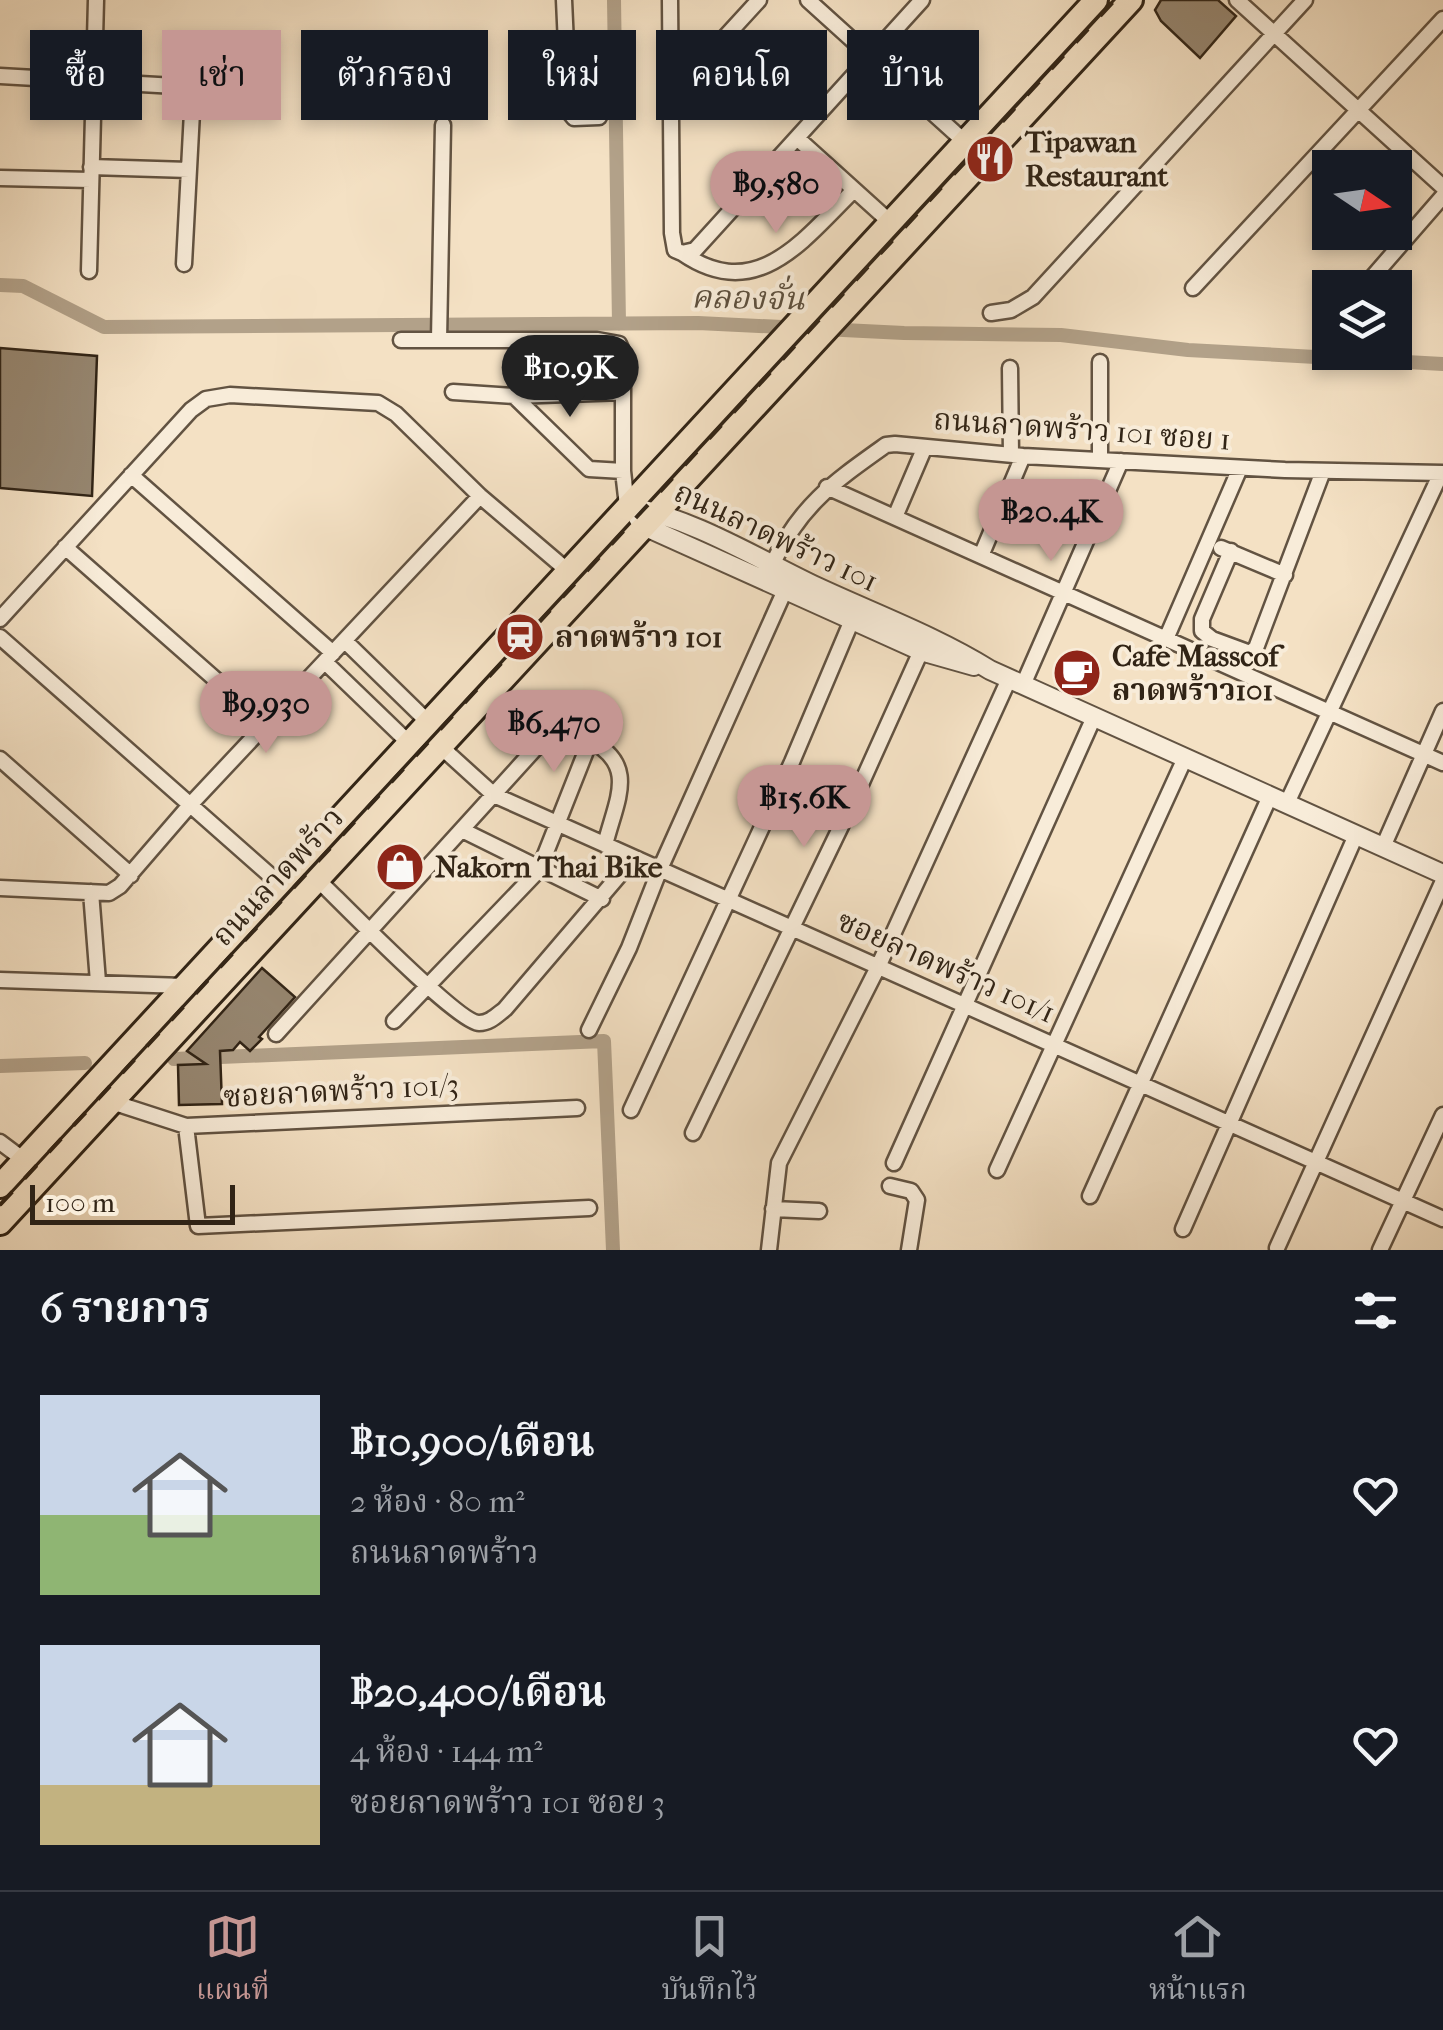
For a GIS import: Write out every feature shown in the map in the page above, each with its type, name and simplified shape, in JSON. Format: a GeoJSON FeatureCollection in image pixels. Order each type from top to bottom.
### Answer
{"type":"FeatureCollection","features":[{"type":"Feature","properties":{"kind":"main road","name":"ถนนลาดพร้าว"},"geometry":{"type":"LineString","coordinates":[[0,1186],[1096,0]]}},
{"type":"Feature","properties":{"kind":"main road","name":"ถนนลาดพร้าว"},"geometry":{"type":"LineString","coordinates":[[0,1223],[1131,0]]}},
{"type":"Feature","properties":{"kind":"street"},"geometry":{"type":"LineString","coordinates":[[95,30],[96,0]]}},
{"type":"Feature","properties":{"kind":"street"},"geometry":{"type":"LineString","coordinates":[[564,0],[565,30]]}},
{"type":"Feature","properties":{"kind":"street"},"geometry":{"type":"LineString","coordinates":[[670,0],[671,30]]}},
{"type":"Feature","properties":{"kind":"street"},"geometry":{"type":"LineString","coordinates":[[732,30],[759,0]]}},
{"type":"Feature","properties":{"kind":"street"},"geometry":{"type":"LineString","coordinates":[[808,0],[847,35]]}},
{"type":"Feature","properties":{"kind":"street"},"geometry":{"type":"LineString","coordinates":[[895,30],[922,0]]}},
{"type":"Feature","properties":{"kind":"street"},"geometry":{"type":"LineString","coordinates":[[1237,0],[1443,187]]}},
{"type":"Feature","properties":{"kind":"street"},"geometry":{"type":"LineString","coordinates":[[991,313],[1011,310],[1032,297],[1304,0]]}},
{"type":"Feature","properties":{"kind":"street"},"geometry":{"type":"LineString","coordinates":[[1193,288],[1443,19]]}},
{"type":"Feature","properties":{"kind":"street"},"geometry":{"type":"LineString","coordinates":[[0,76],[30,78]]}},
{"type":"Feature","properties":{"kind":"street"},"geometry":{"type":"LineString","coordinates":[[689,252],[847,83]]}},
{"type":"Feature","properties":{"kind":"street"},"geometry":{"type":"LineString","coordinates":[[89,271],[92,120]]}},
{"type":"Feature","properties":{"kind":"street"},"geometry":{"type":"LineString","coordinates":[[184,264],[191,120]]}},
{"type":"Feature","properties":{"kind":"street"},"geometry":{"type":"LineString","coordinates":[[672,120],[674,250],[689,252],[706,268],[735,271],[777,263],[854,190]]}},
{"type":"Feature","properties":{"kind":"street"},"geometry":{"type":"LineString","coordinates":[[940,120],[964,142]]}},
{"type":"Feature","properties":{"kind":"street"},"geometry":{"type":"LineString","coordinates":[[439,338],[444,125]]}},
{"type":"Feature","properties":{"kind":"street"},"geometry":{"type":"LineString","coordinates":[[797,138],[890,222]]}},
{"type":"Feature","properties":{"kind":"street"},"geometry":{"type":"LineString","coordinates":[[0,178],[189,170]]}},
{"type":"Feature","properties":{"kind":"street"},"geometry":{"type":"LineString","coordinates":[[1379,270],[1443,196]]}},
{"type":"Feature","properties":{"kind":"street"},"geometry":{"type":"LineString","coordinates":[[401,340],[610,340],[620,344],[624,353],[623,472],[628,506]]}},
{"type":"Feature","properties":{"kind":"street"},"geometry":{"type":"LineString","coordinates":[[1100,362],[1100,460]]}},
{"type":"Feature","properties":{"kind":"street"},"geometry":{"type":"LineString","coordinates":[[981,556],[1017,456],[1010,368]]}},
{"type":"Feature","properties":{"kind":"street"},"geometry":{"type":"LineString","coordinates":[[453,392],[514,396],[623,392]]}},
{"type":"Feature","properties":{"kind":"street"},"geometry":{"type":"LineString","coordinates":[[0,618],[191,410],[206,399],[230,395],[378,403],[396,414],[480,496],[568,571]]}},
{"type":"Feature","properties":{"kind":"street"},"geometry":{"type":"LineString","coordinates":[[514,396],[589,468],[623,472]]}},
{"type":"Feature","properties":{"kind":"street","name":"ถนนลาดพร้าว 101 ซอย 1"},"geometry":{"type":"LineString","coordinates":[[772,566],[785,538],[826,488],[886,445],[1240,468],[1442,473]]}},
{"type":"Feature","properties":{"kind":"street"},"geometry":{"type":"LineString","coordinates":[[895,518],[924,448]]}},
{"type":"Feature","properties":{"kind":"street"},"geometry":{"type":"LineString","coordinates":[[769,1250],[779,1163],[878,967],[939,832],[1062,593],[1122,461]]}},
{"type":"Feature","properties":{"kind":"street"},"geometry":{"type":"LineString","coordinates":[[1166,640],[1240,468]]}},
{"type":"Feature","properties":{"kind":"street"},"geometry":{"type":"LineString","coordinates":[[1285,575],[1226,550],[1202,619],[1202,630],[1212,639],[1250,653],[1256,648],[1285,575],[1323,471]]}},
{"type":"Feature","properties":{"kind":"street"},"geometry":{"type":"LineString","coordinates":[[1090,1196],[1202,950],[1278,800],[1329,712],[1442,473]]}},
{"type":"Feature","properties":{"kind":"street"},"geometry":{"type":"LineString","coordinates":[[130,475],[334,652],[428,722]]}},
{"type":"Feature","properties":{"kind":"street"},"geometry":{"type":"LineString","coordinates":[[826,488],[1443,763]]}},
{"type":"Feature","properties":{"kind":"street"},"geometry":{"type":"LineString","coordinates":[[0,888],[109,893],[131,874],[190,805],[480,496]]}},
{"type":"Feature","properties":{"kind":"street","name":"ถนนลาดพร้าว 101"},"geometry":{"type":"LineString","coordinates":[[628,506],[785,590],[921,651],[990,670]]}},
{"type":"Feature","properties":{"kind":"street","name":"ถนนลาดพร้าว 101"},"geometry":{"type":"LineString","coordinates":[[653,519],[772,566],[948,644],[990,670],[1443,877]]}},
{"type":"Feature","properties":{"kind":"street"},"geometry":{"type":"LineString","coordinates":[[65,547],[266,724]]}},
{"type":"Feature","properties":{"kind":"street"},"geometry":{"type":"LineString","coordinates":[[1190,580],[1214,590]]}},
{"type":"Feature","properties":{"kind":"street"},"geometry":{"type":"LineString","coordinates":[[588,1030],[629,948],[660,869],[785,590]]}},
{"type":"Feature","properties":{"kind":"street"},"geometry":{"type":"LineString","coordinates":[[631,1110],[792,762],[852,620]]}},
{"type":"Feature","properties":{"kind":"street"},"geometry":{"type":"LineString","coordinates":[[0,637],[280,884]]}},
{"type":"Feature","properties":{"kind":"street"},"geometry":{"type":"LineString","coordinates":[[693,1133],[857,794],[921,651]]}},
{"type":"Feature","properties":{"kind":"street"},"geometry":{"type":"LineString","coordinates":[[334,652],[409,744]]}},
{"type":"Feature","properties":{"kind":"street"},"geometry":{"type":"LineString","coordinates":[[1383,847],[1443,711]]}},
{"type":"Feature","properties":{"kind":"street"},"geometry":{"type":"LineString","coordinates":[[894,1163],[1094,717]]}},
{"type":"Feature","properties":{"kind":"street"},"geometry":{"type":"LineString","coordinates":[[276,1034],[544,740],[565,731],[608,750],[616,760],[620,782],[605,845]]}},
{"type":"Feature","properties":{"kind":"street"},"geometry":{"type":"LineString","coordinates":[[394,1021],[540,870],[590,741]]}},
{"type":"Feature","properties":{"kind":"street","name":"ซอยลาดพร้าว 101/1"},"geometry":{"type":"LineString","coordinates":[[440,746],[494,795],[1443,1219]]}},
{"type":"Feature","properties":{"kind":"street"},"geometry":{"type":"LineString","coordinates":[[997,1170],[1185,758]]}},
{"type":"Feature","properties":{"kind":"street"},"geometry":{"type":"LineString","coordinates":[[0,759],[131,874]]}},
{"type":"Feature","properties":{"kind":"street"},"geometry":{"type":"LineString","coordinates":[[462,830],[602,899]]}},
{"type":"Feature","properties":{"kind":"street"},"geometry":{"type":"LineString","coordinates":[[1183,1228],[1356,835]]}},
{"type":"Feature","properties":{"kind":"street"},"geometry":{"type":"LineString","coordinates":[[316,879],[428,986],[469,1021],[480,1023],[491,1020],[602,899],[634,858]]}},
{"type":"Feature","properties":{"kind":"street"},"geometry":{"type":"LineString","coordinates":[[1278,1248],[1443,877]]}},
{"type":"Feature","properties":{"kind":"street"},"geometry":{"type":"LineString","coordinates":[[91,892],[98,982]]}},
{"type":"Feature","properties":{"kind":"street"},"geometry":{"type":"LineString","coordinates":[[0,980],[185,986]]}},
{"type":"Feature","properties":{"kind":"street","name":"ซอยลาดพร้าว 101/3"},"geometry":{"type":"LineString","coordinates":[[112,1102],[186,1126],[577,1108]]}},
{"type":"Feature","properties":{"kind":"street"},"geometry":{"type":"LineString","coordinates":[[1380,1250],[1443,1115]]}},
{"type":"Feature","properties":{"kind":"street"},"geometry":{"type":"LineString","coordinates":[[186,1126],[198,1226],[589,1208]]}},
{"type":"Feature","properties":{"kind":"street"},"geometry":{"type":"LineString","coordinates":[[0,1142],[24,1160]]}},
{"type":"Feature","properties":{"kind":"street"},"geometry":{"type":"LineString","coordinates":[[890,1186],[910,1190],[917,1200],[909,1250]]}},
{"type":"Feature","properties":{"kind":"street"},"geometry":{"type":"LineString","coordinates":[[773,1209],[820,1211]]}},
{"type":"Feature","properties":{"kind":"building"},"geometry":{"type":"Polygon","coordinates":[[[1161,0],[1218,0],[1236,16],[1200,58],[1161,21],[1155,10],[1161,0]]]}},
{"type":"Feature","properties":{"kind":"building"},"geometry":{"type":"Polygon","coordinates":[[[0,348],[97,356],[92,496],[0,488],[0,348]]]}},
{"type":"Feature","properties":{"kind":"building"},"geometry":{"type":"Polygon","coordinates":[[[262,968],[295,997],[250,1051],[240,1042],[233,1050],[220,1051],[222,1104],[179,1105],[178,1065],[206,1064],[187,1051],[262,968]]]}},
{"type":"Feature","properties":{"kind":"waterway"},"geometry":{"type":"LineString","coordinates":[[614,0],[619,324]]}},
{"type":"Feature","properties":{"kind":"waterway","name":"คลองจั่น"},"geometry":{"type":"LineString","coordinates":[[0,285],[23,286],[104,327],[698,323],[904,333],[1061,335],[1188,350],[1443,364]]}},
{"type":"Feature","properties":{"kind":"waterway"},"geometry":{"type":"LineString","coordinates":[[174,1059],[604,1041],[613,1250]]}},
{"type":"Feature","properties":{"kind":"waterway"},"geometry":{"type":"LineString","coordinates":[[0,1066],[85,1063]]}},
{"type":"Feature","properties":{"kind":"railway"},"geometry":{"type":"LineString","coordinates":[[0,1205],[1115,0]]}},
{"type":"Feature","properties":{"kind":"place","name":"Tipawan Restaurant"},"geometry":{"type":"Point","coordinates":[990,159]}},
{"type":"Feature","properties":{"kind":"place","name":"ลาดพร้าว 101"},"geometry":{"type":"Point","coordinates":[520,637]}},
{"type":"Feature","properties":{"kind":"place","name":"Cafe Masscof ลาดพร้าว101"},"geometry":{"type":"Point","coordinates":[1077,673]}},
{"type":"Feature","properties":{"kind":"place","name":"Nakorn Thai Bike"},"geometry":{"type":"Point","coordinates":[400,867]}}]}
